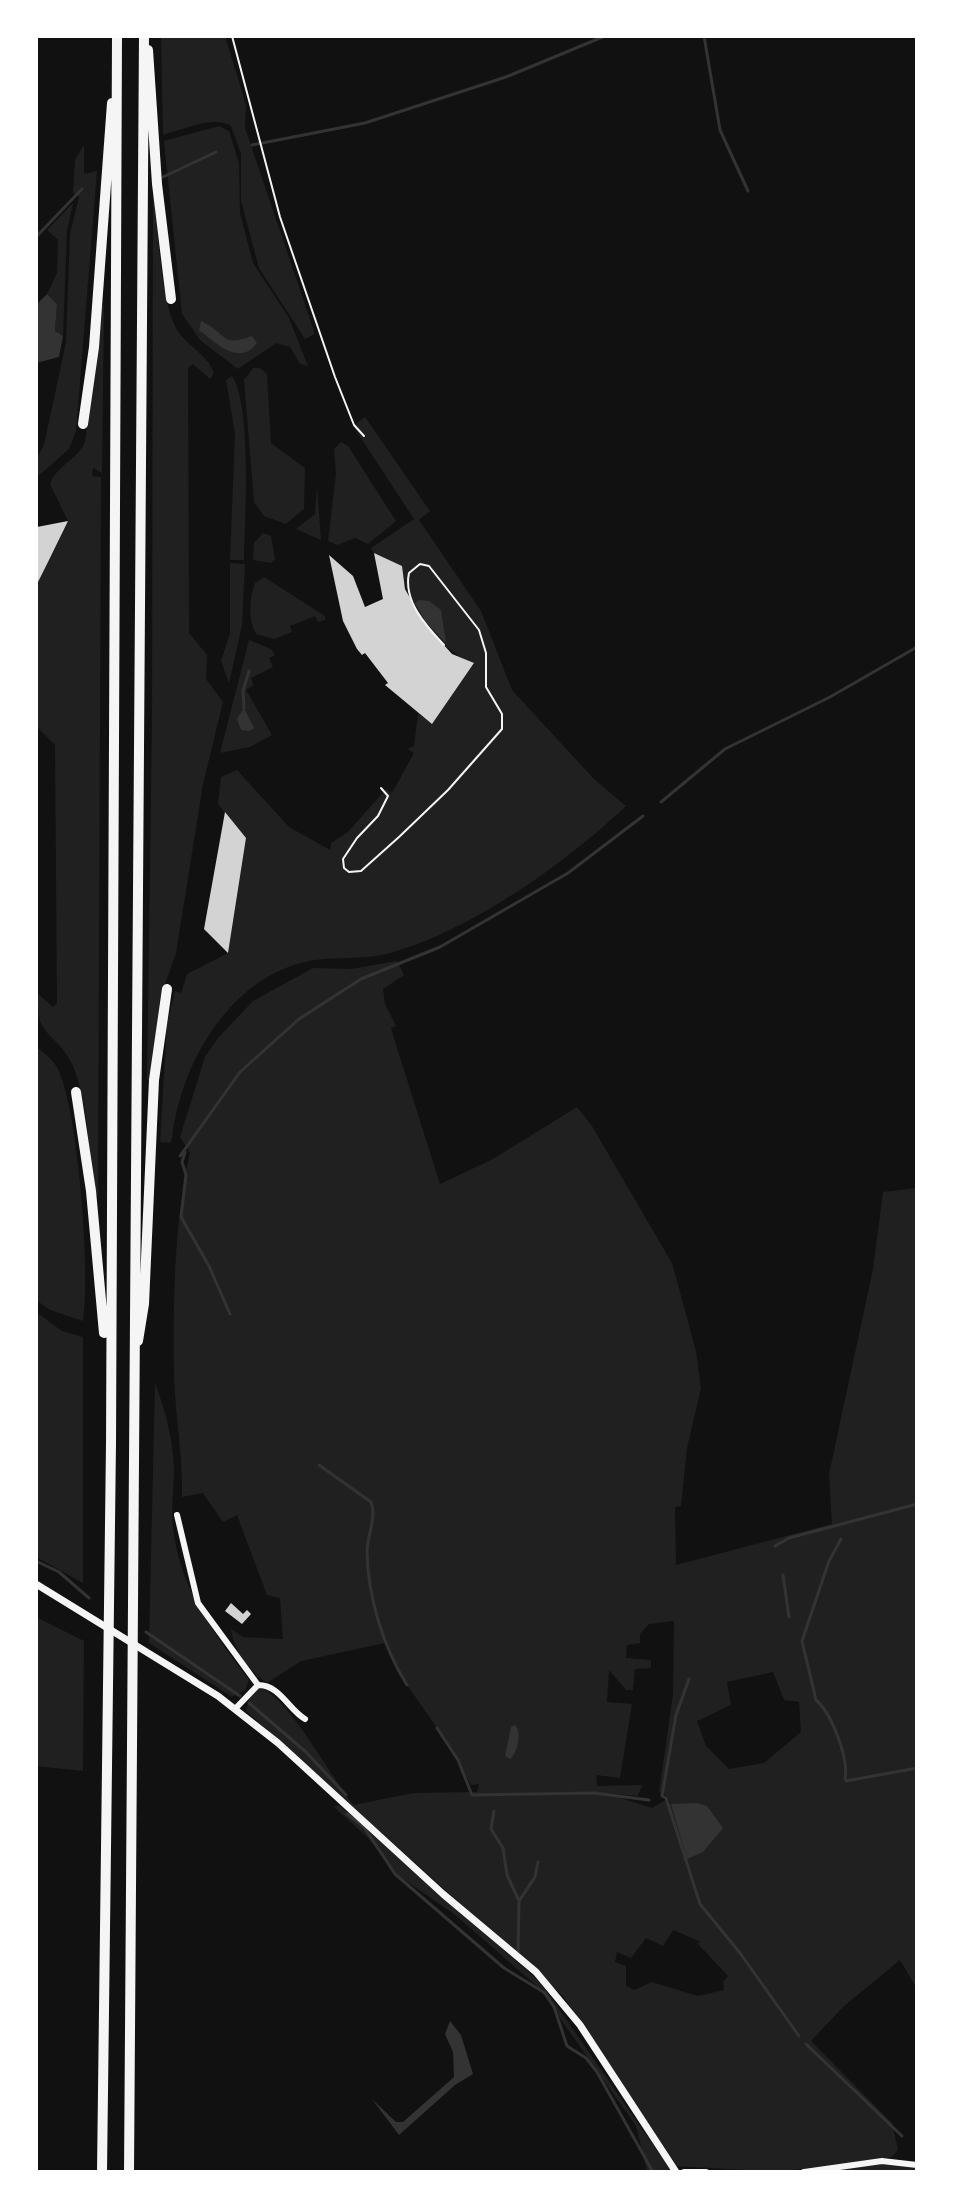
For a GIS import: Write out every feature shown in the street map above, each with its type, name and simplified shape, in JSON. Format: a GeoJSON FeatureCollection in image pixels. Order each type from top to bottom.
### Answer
{"type":"FeatureCollection","features":[{"type":"Feature","properties":{"kind":"highway"},"geometry":{"type":"LineString","coordinates":[[102,2172],[117,36]]}},
{"type":"Feature","properties":{"kind":"highway"},"geometry":{"type":"LineString","coordinates":[[145,36],[152,72],[157,184],[171,299]]}},
{"type":"Feature","properties":{"kind":"highway"},"geometry":{"type":"LineString","coordinates":[[129,2172],[145,36]]}},
{"type":"Feature","properties":{"kind":"highway"},"geometry":{"type":"LineString","coordinates":[[83,424],[94,347],[107,130],[117,74]]}},
{"type":"Feature","properties":{"kind":"highway"},"geometry":{"type":"LineString","coordinates":[[133,1370],[144,1304],[154,1080],[167,989]]}},
{"type":"Feature","properties":{"kind":"highway"},"geometry":{"type":"LineString","coordinates":[[76,1092],[91,1191],[109,1370]]}},
{"type":"Feature","properties":{"kind":"street"},"geometry":{"type":"LineString","coordinates":[[177,1515],[198,1603],[258,1685]]}},
{"type":"Feature","properties":{"kind":"street"},"geometry":{"type":"LineString","coordinates":[[36,1584],[187,1674],[235,1709],[546,1982],[580,2025],[676,2172]]}},
{"type":"Feature","properties":{"kind":"street"},"geometry":{"type":"LineString","coordinates":[[235,1709],[258,1685],[267,1685],[282,1695],[293,1712],[305,1719]]}},
{"type":"Feature","properties":{"kind":"street"},"geometry":{"type":"LineString","coordinates":[[804,2172],[882,2161],[917,2165]]}},
{"type":"Feature","properties":{"kind":"street"},"geometry":{"type":"LineString","coordinates":[[684,2172],[706,2172]]}},
{"type":"Feature","properties":{"kind":"path"},"geometry":{"type":"LineString","coordinates":[[232,36],[280,217],[335,377],[354,425],[364,436]]}},
{"type":"Feature","properties":{"kind":"path"},"geometry":{"type":"LineString","coordinates":[[381,788],[388,796],[382,809],[343,859],[342,865],[349,872],[361,871],[399,837],[448,790],[502,729],[502,714],[486,687],[486,653],[479,630],[429,566],[420,564],[409,573],[407,589],[418,613],[444,645]]}},
{"type":"Feature","properties":{"kind":"shaded area"},"geometry":{"type":"Polygon","coordinates":[[[161,36],[225,36],[246,105],[245,128],[315,334],[305,339],[259,268],[241,201],[241,154],[231,126],[207,123],[163,135],[161,36]]]}},
{"type":"Feature","properties":{"kind":"shaded area"},"geometry":{"type":"Polygon","coordinates":[[[219,126],[229,131],[239,163],[240,213],[253,263],[289,318],[308,366],[300,364],[290,347],[276,343],[238,369],[200,340],[182,314],[164,141],[219,126]]]}},
{"type":"Feature","properties":{"kind":"shaded area"},"geometry":{"type":"Polygon","coordinates":[[[84,145],[84,174],[97,171],[76,431],[69,449],[36,478],[36,460],[44,445],[66,342],[70,234],[79,197],[73,193],[75,160],[84,145]]]}},
{"type":"Feature","properties":{"kind":"shaded area"},"geometry":{"type":"Polygon","coordinates":[[[153,183],[170,312],[179,333],[206,360],[214,373],[210,379],[193,364],[188,368],[189,633],[207,655],[206,679],[223,702],[203,784],[176,953],[160,999],[151,1081],[147,1080],[152,722],[153,183]]]}},
{"type":"Feature","properties":{"kind":"shaded area"},"geometry":{"type":"Polygon","coordinates":[[[73,203],[67,231],[63,336],[55,331],[57,304],[47,294],[57,273],[58,240],[47,230],[73,203]]]}},
{"type":"Feature","properties":{"kind":"shaded area"},"geometry":{"type":"Polygon","coordinates":[[[47,294],[57,304],[55,331],[63,336],[59,357],[36,363],[36,305],[47,294]]]}},
{"type":"Feature","properties":{"kind":"shaded area"},"geometry":{"type":"Polygon","coordinates":[[[100,305],[104,306],[102,473],[93,468],[92,476],[101,477],[98,1195],[95,1195],[78,1080],[67,1055],[44,1028],[37,1008],[36,992],[53,1007],[57,1003],[55,745],[36,726],[36,586],[68,521],[50,484],[85,442],[100,305]]]}},
{"type":"Feature","properties":{"kind":"shaded area"},"geometry":{"type":"Polygon","coordinates":[[[201,321],[229,340],[252,336],[257,343],[250,350],[235,353],[199,330],[201,321]]]}},
{"type":"Feature","properties":{"kind":"shaded area"},"geometry":{"type":"Polygon","coordinates":[[[253,368],[260,368],[267,374],[271,443],[305,468],[304,509],[286,524],[264,516],[254,502],[244,380],[253,368]]]}},
{"type":"Feature","properties":{"kind":"shaded area"},"geometry":{"type":"Polygon","coordinates":[[[232,376],[238,391],[245,437],[244,560],[230,560],[235,434],[226,380],[232,376]]]}},
{"type":"Feature","properties":{"kind":"shaded area"},"geometry":{"type":"Polygon","coordinates":[[[365,417],[430,511],[419,520],[481,611],[512,690],[594,779],[626,806],[529,884],[447,931],[394,952],[301,963],[274,973],[250,989],[229,1008],[211,1032],[185,1084],[172,1139],[170,1143],[160,1142],[167,1024],[175,991],[181,993],[187,974],[228,953],[246,839],[218,804],[221,777],[237,770],[289,827],[330,850],[331,843],[348,832],[386,789],[392,793],[414,753],[407,749],[414,746],[418,714],[432,723],[474,664],[447,648],[425,625],[410,597],[402,566],[374,553],[371,548],[414,519],[353,426],[365,417]]]}},
{"type":"Feature","properties":{"kind":"shaded area"},"geometry":{"type":"Polygon","coordinates":[[[341,442],[348,446],[396,521],[368,544],[355,538],[337,545],[328,541],[336,474],[334,449],[341,442]]]}},
{"type":"Feature","properties":{"kind":"shaded area"},"geometry":{"type":"Polygon","coordinates":[[[317,486],[321,540],[296,529],[315,514],[317,486]]]}},
{"type":"Feature","properties":{"kind":"shaded area"},"geometry":{"type":"Polygon","coordinates":[[[263,533],[271,536],[275,559],[271,563],[253,560],[254,543],[263,533]]]}},
{"type":"Feature","properties":{"kind":"shaded area"},"geometry":{"type":"Polygon","coordinates":[[[230,563],[245,564],[242,625],[229,683],[221,661],[230,633],[230,563]]]}},
{"type":"Feature","properties":{"kind":"shaded area"},"geometry":{"type":"Polygon","coordinates":[[[264,577],[325,616],[325,620],[318,622],[315,616],[290,626],[292,632],[274,639],[256,634],[250,609],[255,583],[264,577]]]}},
{"type":"Feature","properties":{"kind":"shaded area"},"geometry":{"type":"Polygon","coordinates":[[[419,600],[429,601],[441,610],[446,643],[425,621],[415,603],[419,600]]]}},
{"type":"Feature","properties":{"kind":"shaded area"},"geometry":{"type":"Polygon","coordinates":[[[249,640],[271,649],[275,655],[269,658],[273,667],[251,678],[254,685],[246,690],[272,735],[250,747],[220,753],[249,640]]]}},
{"type":"Feature","properties":{"kind":"shaded area"},"geometry":{"type":"Polygon","coordinates":[[[244,708],[254,728],[249,731],[241,730],[237,719],[244,708]]]}},
{"type":"Feature","properties":{"kind":"shaded area"},"geometry":{"type":"Polygon","coordinates":[[[397,961],[404,975],[383,989],[385,1004],[396,1026],[391,1028],[392,1032],[440,1184],[493,1159],[577,1107],[592,1126],[672,1263],[696,1351],[701,1388],[687,1448],[681,1506],[675,1507],[676,1565],[832,1524],[829,1474],[873,1269],[883,1192],[917,1188],[917,1989],[900,1960],[843,2007],[811,2041],[892,2123],[898,2150],[892,2157],[777,2172],[677,2166],[563,1996],[246,1711],[249,1699],[259,1688],[270,1693],[295,1720],[354,1805],[413,1793],[477,1792],[479,1784],[471,1785],[449,1745],[407,1685],[385,1643],[301,1661],[267,1683],[254,1672],[239,1653],[231,1629],[243,1637],[283,1639],[280,1598],[267,1595],[237,1515],[223,1522],[203,1493],[182,1497],[174,1374],[174,1291],[181,1206],[190,1153],[180,1137],[205,1057],[218,1038],[253,1001],[313,968],[351,969],[397,961]],[[674,1621],[649,1624],[640,1634],[640,1643],[627,1645],[626,1658],[651,1660],[651,1668],[635,1669],[633,1690],[626,1690],[609,1670],[607,1702],[632,1704],[620,1778],[596,1775],[597,1786],[642,1785],[638,1796],[605,1793],[652,1808],[666,1800],[671,1804],[666,1795],[659,1792],[673,1694],[674,1621]],[[773,1672],[727,1682],[731,1705],[697,1721],[706,1746],[729,1769],[764,1763],[801,1732],[799,1702],[784,1700],[773,1672]],[[673,1930],[663,1946],[646,1938],[631,1958],[617,1952],[615,1962],[626,1966],[626,1986],[634,1990],[652,1982],[698,1996],[724,1990],[723,1982],[728,1976],[697,1943],[701,1942],[673,1930]]]}},
{"type":"Feature","properties":{"kind":"shaded area"},"geometry":{"type":"Polygon","coordinates":[[[36,1047],[58,1069],[71,1119],[84,1232],[83,1321],[50,1310],[36,1300],[36,1047]]]}},
{"type":"Feature","properties":{"kind":"shaded area"},"geometry":{"type":"Polygon","coordinates":[[[36,1312],[62,1331],[83,1337],[83,1583],[36,1557],[36,1312]]]}},
{"type":"Feature","properties":{"kind":"shaded area"},"geometry":{"type":"Polygon","coordinates":[[[155,1383],[172,1446],[172,1516],[180,1563],[197,1604],[249,1680],[245,1690],[232,1697],[149,1643],[155,1383]]]}},
{"type":"Feature","properties":{"kind":"shaded area"},"geometry":{"type":"Polygon","coordinates":[[[36,1617],[84,1641],[83,1771],[36,1766],[36,1617]]]}},
{"type":"Feature","properties":{"kind":"shaded area"},"geometry":{"type":"Polygon","coordinates":[[[515,1725],[518,1742],[510,1759],[505,1756],[511,1727],[515,1725]]]}},
{"type":"Feature","properties":{"kind":"shaded area"},"geometry":{"type":"Polygon","coordinates":[[[697,1803],[707,1806],[723,1828],[703,1852],[687,1859],[671,1804],[697,1803]]]}},
{"type":"Feature","properties":{"kind":"shaded area"},"geometry":{"type":"Polygon","coordinates":[[[339,1805],[541,1983],[672,2172],[647,2172],[636,2126],[538,1987],[454,1914],[396,1874],[367,1837],[334,1807],[339,1805]]]}},
{"type":"Feature","properties":{"kind":"shaded area"},"geometry":{"type":"Polygon","coordinates":[[[450,2021],[461,2035],[473,2074],[455,2085],[399,2135],[372,2099],[396,2122],[403,2122],[454,2077],[453,2052],[445,2034],[450,2021]]]}},
{"type":"Feature","properties":{"kind":"shaded area"},"geometry":{"type":"Polygon","coordinates":[[[877,2163],[917,2167],[917,2172],[810,2172],[877,2163]]]}},
{"type":"Feature","properties":{"kind":"building"},"geometry":{"type":"Polygon","coordinates":[[[68,521],[48,562],[36,586],[37,527],[68,521]]]}},
{"type":"Feature","properties":{"kind":"building"},"geometry":{"type":"Polygon","coordinates":[[[374,553],[402,566],[405,589],[424,623],[452,654],[474,663],[432,724],[385,685],[388,683],[365,653],[362,655],[357,649],[343,621],[329,555],[353,576],[365,607],[383,599],[374,553]]]}},
{"type":"Feature","properties":{"kind":"building"},"geometry":{"type":"Polygon","coordinates":[[[225,812],[246,838],[228,953],[204,929],[225,812]]]}},
{"type":"Feature","properties":{"kind":"building"},"geometry":{"type":"Polygon","coordinates":[[[231,1603],[243,1614],[247,1610],[251,1614],[242,1624],[225,1611],[231,1603]]]}},
{"type":"Feature","properties":{"kind":"waterway"},"geometry":{"type":"LineString","coordinates":[[252,145],[365,123],[506,77],[605,36]]}},
{"type":"Feature","properties":{"kind":"waterway"},"geometry":{"type":"LineString","coordinates":[[704,36],[720,130],[748,191]]}},
{"type":"Feature","properties":{"kind":"waterway"},"geometry":{"type":"LineString","coordinates":[[163,177],[216,152]]}},
{"type":"Feature","properties":{"kind":"waterway"},"geometry":{"type":"LineString","coordinates":[[36,237],[82,189]]}},
{"type":"Feature","properties":{"kind":"waterway"},"geometry":{"type":"LineString","coordinates":[[661,802],[725,749],[830,697],[917,647]]}},
{"type":"Feature","properties":{"kind":"waterway"},"geometry":{"type":"LineString","coordinates":[[244,708],[243,691],[249,671]]}},
{"type":"Feature","properties":{"kind":"waterway"},"geometry":{"type":"LineString","coordinates":[[180,1156],[240,1072],[299,1019],[361,979],[440,947],[568,873],[643,816]]}},
{"type":"Feature","properties":{"kind":"waterway"},"geometry":{"type":"LineString","coordinates":[[185,1152],[182,1162],[186,1175],[181,1217],[209,1266],[230,1314]]}},
{"type":"Feature","properties":{"kind":"waterway"},"geometry":{"type":"LineString","coordinates":[[319,1465],[371,1502],[373,1514],[367,1552],[370,1586],[384,1638],[407,1685]]}},
{"type":"Feature","properties":{"kind":"waterway"},"geometry":{"type":"LineString","coordinates":[[775,1546],[789,1538],[917,1504]]}},
{"type":"Feature","properties":{"kind":"waterway"},"geometry":{"type":"LineString","coordinates":[[841,1539],[829,1561],[802,1641],[816,1700],[828,1715],[842,1749],[845,1779]]}},
{"type":"Feature","properties":{"kind":"waterway"},"geometry":{"type":"LineString","coordinates":[[36,1561],[59,1572],[89,1598]]}},
{"type":"Feature","properties":{"kind":"waterway"},"geometry":{"type":"LineString","coordinates":[[783,1575],[789,1617]]}},
{"type":"Feature","properties":{"kind":"waterway"},"geometry":{"type":"LineString","coordinates":[[146,1632],[240,1696]]}},
{"type":"Feature","properties":{"kind":"waterway"},"geometry":{"type":"LineString","coordinates":[[689,1679],[676,1715],[662,1796],[666,1798],[700,1904],[740,1953],[799,2036]]}},
{"type":"Feature","properties":{"kind":"waterway"},"geometry":{"type":"LineString","coordinates":[[249,1703],[306,1752],[346,1795]]}},
{"type":"Feature","properties":{"kind":"waterway"},"geometry":{"type":"LineString","coordinates":[[437,1728],[458,1760],[472,1795],[594,1793],[649,1800]]}},
{"type":"Feature","properties":{"kind":"waterway"},"geometry":{"type":"LineString","coordinates":[[846,1781],[917,1768]]}},
{"type":"Feature","properties":{"kind":"waterway"},"geometry":{"type":"LineString","coordinates":[[494,1811],[491,1829],[503,1848],[507,1875],[519,1901]]}},
{"type":"Feature","properties":{"kind":"waterway"},"geometry":{"type":"LineString","coordinates":[[347,1814],[364,1827],[395,1874],[504,1968],[545,1993],[554,2007],[567,2046],[586,2058],[597,2072],[653,2172]]}},
{"type":"Feature","properties":{"kind":"waterway"},"geometry":{"type":"LineString","coordinates":[[518,1952],[519,1901],[535,1877],[538,1862]]}},
{"type":"Feature","properties":{"kind":"waterway"},"geometry":{"type":"LineString","coordinates":[[806,2044],[902,2136]]}}]}
